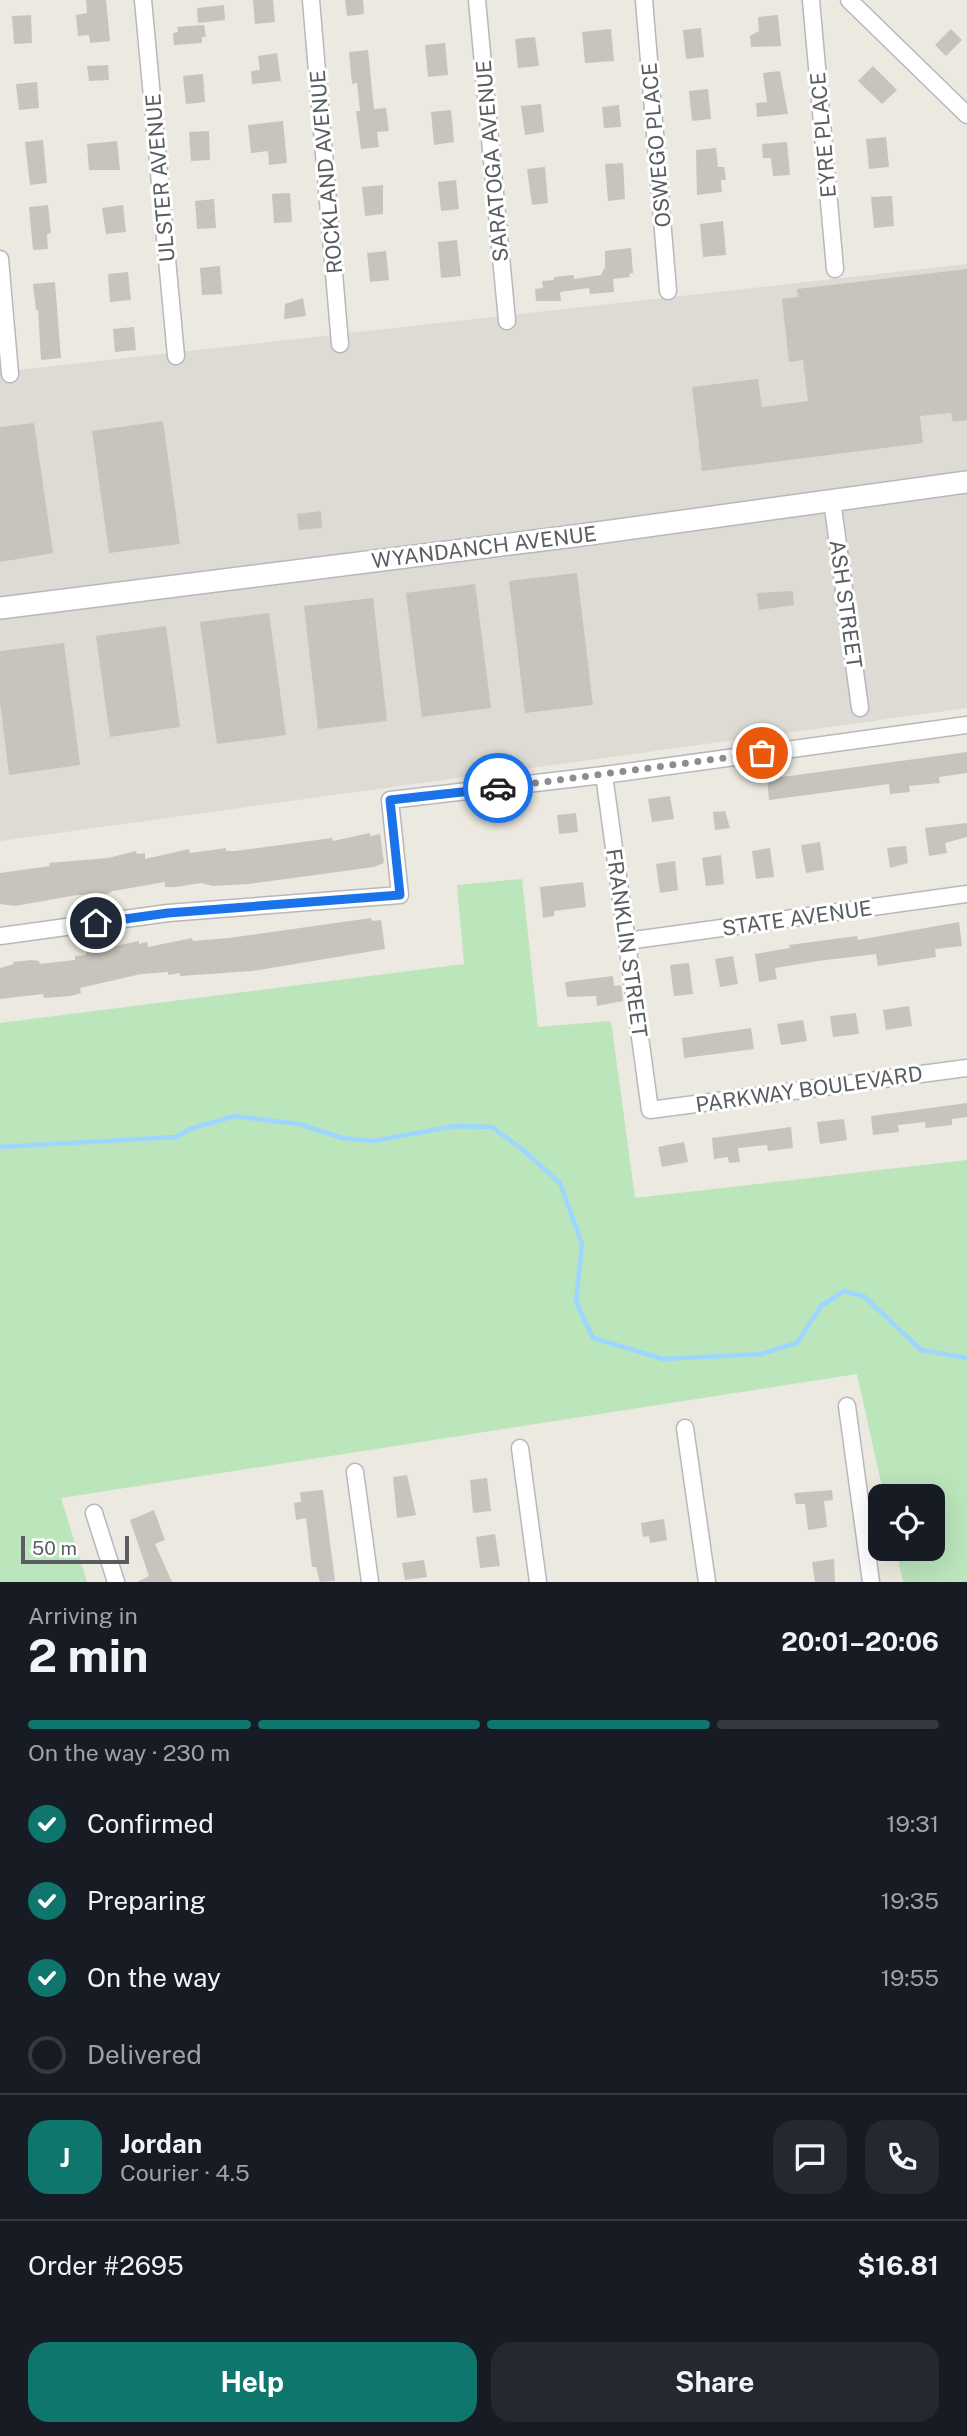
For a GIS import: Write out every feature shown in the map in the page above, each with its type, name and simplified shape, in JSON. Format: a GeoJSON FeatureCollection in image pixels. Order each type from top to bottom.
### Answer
{"type":"FeatureCollection","features":[{"type":"Feature","properties":{"kind":"street","name":"ULSTER AVENUE"},"geometry":{"type":"LineString","coordinates":[[144,0],[176,356]]}},
{"type":"Feature","properties":{"kind":"street","name":"ROCKLAND AVENUE"},"geometry":{"type":"LineString","coordinates":[[311,0],[340,344]]}},
{"type":"Feature","properties":{"kind":"street","name":"SARATOGA AVENUE"},"geometry":{"type":"LineString","coordinates":[[477,0],[507,321]]}},
{"type":"Feature","properties":{"kind":"street","name":"OSWEGO PLACE"},"geometry":{"type":"LineString","coordinates":[[644,0],[668,290]]}},
{"type":"Feature","properties":{"kind":"street","name":"EYRE PLACE"},"geometry":{"type":"LineString","coordinates":[[811,0],[835,269]]}},
{"type":"Feature","properties":{"kind":"street"},"geometry":{"type":"LineString","coordinates":[[849,0],[967,115]]}},
{"type":"Feature","properties":{"kind":"street"},"geometry":{"type":"LineString","coordinates":[[0,259],[10,374]]}},
{"type":"Feature","properties":{"kind":"street","name":"WYANDANCH AVENUE"},"geometry":{"type":"LineString","coordinates":[[0,608],[609,531],[967,482]]}},
{"type":"Feature","properties":{"kind":"street","name":"ASH STREET"},"geometry":{"type":"LineString","coordinates":[[832,500],[860,708]]}},
{"type":"Feature","properties":{"kind":"street"},"geometry":{"type":"LineString","coordinates":[[0,936],[168,913],[400,895],[390,800],[604,775],[967,725]]}},
{"type":"Feature","properties":{"kind":"street","name":"FRANKLIN STREET"},"geometry":{"type":"LineString","coordinates":[[604,775],[650,1110]]}},
{"type":"Feature","properties":{"kind":"street","name":"STATE AVENUE"},"geometry":{"type":"LineString","coordinates":[[627,941],[967,894]]}},
{"type":"Feature","properties":{"kind":"street","name":"PARKWAY BOULEVARD"},"geometry":{"type":"LineString","coordinates":[[650,1110],[967,1068]]}},
{"type":"Feature","properties":{"kind":"street"},"geometry":{"type":"LineString","coordinates":[[846,1406],[871,1582]]}},
{"type":"Feature","properties":{"kind":"street"},"geometry":{"type":"LineString","coordinates":[[685,1428],[707,1582]]}},
{"type":"Feature","properties":{"kind":"street"},"geometry":{"type":"LineString","coordinates":[[520,1448],[538,1582]]}},
{"type":"Feature","properties":{"kind":"street"},"geometry":{"type":"LineString","coordinates":[[355,1472],[370,1582]]}},
{"type":"Feature","properties":{"kind":"street"},"geometry":{"type":"LineString","coordinates":[[94,1513],[116,1582]]}},
{"type":"Feature","properties":{"kind":"shaded area"},"geometry":{"type":"Polygon","coordinates":[[[967,264],[967,708],[0,841],[0,372],[967,264]]]}},
{"type":"Feature","properties":{"kind":"green space"},"geometry":{"type":"Polygon","coordinates":[[[522,879],[538,1027],[611,1021],[635,1198],[967,1160],[967,1582],[903,1582],[899,1561],[945,1561],[945,1484],[881,1484],[857,1374],[61,1498],[87,1582],[0,1582],[0,1023],[464,964],[457,885],[522,879]]]}},
{"type":"Feature","properties":{"kind":"building"},"geometry":{"type":"Polygon","coordinates":[[[86,0],[106,0],[110,41],[90,43],[89,35],[78,36],[76,15],[87,13],[86,0]]]}},
{"type":"Feature","properties":{"kind":"building"},"geometry":{"type":"Polygon","coordinates":[[[253,0],[273,0],[275,22],[255,24],[253,0]]]}},
{"type":"Feature","properties":{"kind":"building"},"geometry":{"type":"Polygon","coordinates":[[[345,0],[363,0],[364,14],[347,16],[345,0]]]}},
{"type":"Feature","properties":{"kind":"building"},"geometry":{"type":"Polygon","coordinates":[[[224,5],[225,20],[198,23],[197,8],[224,5]]]}},
{"type":"Feature","properties":{"kind":"building"},"geometry":{"type":"Polygon","coordinates":[[[31,15],[32,43],[14,44],[12,16],[31,15]]]}},
{"type":"Feature","properties":{"kind":"building"},"geometry":{"type":"Polygon","coordinates":[[[778,15],[781,46],[751,47],[750,36],[759,31],[758,17],[778,15]]]}},
{"type":"Feature","properties":{"kind":"building"},"geometry":{"type":"Polygon","coordinates":[[[204,25],[206,37],[202,37],[202,43],[174,45],[173,33],[178,32],[177,27],[204,25]]]}},
{"type":"Feature","properties":{"kind":"building"},"geometry":{"type":"Polygon","coordinates":[[[701,28],[704,57],[686,59],[683,30],[701,28]]]}},
{"type":"Feature","properties":{"kind":"building"},"geometry":{"type":"Polygon","coordinates":[[[611,29],[614,61],[585,63],[582,32],[611,29]]]}},
{"type":"Feature","properties":{"kind":"building"},"geometry":{"type":"Polygon","coordinates":[[[951,29],[962,40],[946,56],[935,45],[951,29]]]}},
{"type":"Feature","properties":{"kind":"building"},"geometry":{"type":"Polygon","coordinates":[[[535,37],[539,66],[518,68],[515,39],[535,37]]]}},
{"type":"Feature","properties":{"kind":"building"},"geometry":{"type":"Polygon","coordinates":[[[445,43],[448,75],[428,77],[425,45],[445,43]]]}},
{"type":"Feature","properties":{"kind":"building"},"geometry":{"type":"Polygon","coordinates":[[[368,50],[374,109],[386,108],[389,131],[377,132],[379,147],[361,149],[356,111],[360,111],[357,83],[352,84],[349,52],[368,50]]]}},
{"type":"Feature","properties":{"kind":"building"},"geometry":{"type":"Polygon","coordinates":[[[277,53],[281,81],[252,84],[251,71],[260,70],[258,56],[277,53]]]}},
{"type":"Feature","properties":{"kind":"building"},"geometry":{"type":"Polygon","coordinates":[[[108,65],[109,80],[89,81],[87,66],[108,65]]]}},
{"type":"Feature","properties":{"kind":"building"},"geometry":{"type":"Polygon","coordinates":[[[873,66],[897,90],[882,104],[858,81],[873,66]]]}},
{"type":"Feature","properties":{"kind":"building"},"geometry":{"type":"Polygon","coordinates":[[[780,71],[788,114],[757,117],[756,103],[767,102],[763,73],[780,71]]]}},
{"type":"Feature","properties":{"kind":"building"},"geometry":{"type":"Polygon","coordinates":[[[203,74],[205,102],[186,104],[183,76],[203,74]]]}},
{"type":"Feature","properties":{"kind":"building"},"geometry":{"type":"Polygon","coordinates":[[[37,82],[39,108],[19,110],[16,84],[37,82]]]}},
{"type":"Feature","properties":{"kind":"building"},"geometry":{"type":"Polygon","coordinates":[[[708,89],[711,119],[692,121],[689,91],[708,89]]]}},
{"type":"Feature","properties":{"kind":"building"},"geometry":{"type":"Polygon","coordinates":[[[541,104],[544,132],[525,135],[521,106],[541,104]]]}},
{"type":"Feature","properties":{"kind":"building"},"geometry":{"type":"Polygon","coordinates":[[[619,105],[621,127],[604,128],[602,107],[619,105]]]}},
{"type":"Feature","properties":{"kind":"building"},"geometry":{"type":"Polygon","coordinates":[[[451,110],[454,142],[434,145],[431,112],[451,110]]]}},
{"type":"Feature","properties":{"kind":"building"},"geometry":{"type":"Polygon","coordinates":[[[283,121],[287,163],[269,165],[268,151],[251,153],[248,125],[283,121]]]}},
{"type":"Feature","properties":{"kind":"building"},"geometry":{"type":"Polygon","coordinates":[[[209,131],[210,160],[191,161],[189,132],[209,131]]]}},
{"type":"Feature","properties":{"kind":"building"},"geometry":{"type":"Polygon","coordinates":[[[886,137],[889,167],[869,169],[866,139],[886,137]]]}},
{"type":"Feature","properties":{"kind":"building"},"geometry":{"type":"Polygon","coordinates":[[[43,140],[47,183],[30,185],[25,142],[43,140]]]}},
{"type":"Feature","properties":{"kind":"building"},"geometry":{"type":"Polygon","coordinates":[[[117,141],[120,170],[89,170],[87,144],[117,141]]]}},
{"type":"Feature","properties":{"kind":"building"},"geometry":{"type":"Polygon","coordinates":[[[787,142],[790,175],[773,176],[771,158],[763,158],[762,144],[787,142]]]}},
{"type":"Feature","properties":{"kind":"building"},"geometry":{"type":"Polygon","coordinates":[[[716,148],[718,167],[724,167],[726,180],[721,180],[722,192],[697,195],[696,150],[716,148]]]}},
{"type":"Feature","properties":{"kind":"building"},"geometry":{"type":"Polygon","coordinates":[[[623,163],[625,199],[608,201],[605,164],[623,163]]]}},
{"type":"Feature","properties":{"kind":"building"},"geometry":{"type":"Polygon","coordinates":[[[545,167],[548,203],[532,205],[527,169],[545,167]]]}},
{"type":"Feature","properties":{"kind":"building"},"geometry":{"type":"Polygon","coordinates":[[[456,180],[459,209],[441,211],[438,182],[456,180]]]}},
{"type":"Feature","properties":{"kind":"building"},"geometry":{"type":"Polygon","coordinates":[[[383,185],[383,214],[365,216],[362,187],[383,185]]]}},
{"type":"Feature","properties":{"kind":"building"},"geometry":{"type":"Polygon","coordinates":[[[290,193],[292,222],[274,223],[272,194],[290,193]]]}},
{"type":"Feature","properties":{"kind":"building"},"geometry":{"type":"Polygon","coordinates":[[[892,196],[894,226],[874,228],[871,197],[892,196]]]}},
{"type":"Feature","properties":{"kind":"building"},"geometry":{"type":"Polygon","coordinates":[[[214,199],[216,228],[197,229],[195,201],[214,199]]]}},
{"type":"Feature","properties":{"kind":"building"},"geometry":{"type":"Polygon","coordinates":[[[48,205],[51,233],[47,234],[48,249],[33,250],[29,207],[48,205]]]}},
{"type":"Feature","properties":{"kind":"building"},"geometry":{"type":"Polygon","coordinates":[[[123,205],[126,232],[106,234],[102,208],[123,205]]]}},
{"type":"Feature","properties":{"kind":"building"},"geometry":{"type":"Polygon","coordinates":[[[723,221],[726,255],[703,257],[700,224],[723,221]]]}},
{"type":"Feature","properties":{"kind":"building"},"geometry":{"type":"Polygon","coordinates":[[[457,240],[461,276],[441,278],[438,242],[457,240]]]}},
{"type":"Feature","properties":{"kind":"building"},"geometry":{"type":"Polygon","coordinates":[[[631,248],[633,273],[629,274],[630,277],[613,279],[614,292],[590,294],[589,288],[560,292],[561,301],[536,301],[535,289],[543,288],[542,281],[554,280],[554,277],[574,275],[574,279],[601,275],[605,267],[605,251],[631,248]]]}},
{"type":"Feature","properties":{"kind":"building"},"geometry":{"type":"Polygon","coordinates":[[[386,251],[389,280],[370,282],[367,253],[386,251]]]}},
{"type":"Feature","properties":{"kind":"building"},"geometry":{"type":"Polygon","coordinates":[[[220,266],[222,294],[202,295],[200,268],[220,266]]]}},
{"type":"Feature","properties":{"kind":"building"},"geometry":{"type":"Polygon","coordinates":[[[967,269],[967,420],[953,422],[951,413],[920,416],[923,443],[702,471],[692,387],[758,379],[762,407],[808,401],[803,360],[789,362],[782,299],[798,297],[797,289],[967,269]]]}},
{"type":"Feature","properties":{"kind":"building"},"geometry":{"type":"Polygon","coordinates":[[[128,272],[131,300],[110,302],[108,274],[128,272]]]}},
{"type":"Feature","properties":{"kind":"building"},"geometry":{"type":"Polygon","coordinates":[[[55,282],[61,358],[41,360],[38,310],[33,284],[55,282]]]}},
{"type":"Feature","properties":{"kind":"building"},"geometry":{"type":"Polygon","coordinates":[[[303,298],[306,316],[284,319],[285,304],[303,298]]]}},
{"type":"Feature","properties":{"kind":"building"},"geometry":{"type":"Polygon","coordinates":[[[134,327],[136,350],[115,352],[113,329],[134,327]]]}},
{"type":"Feature","properties":{"kind":"building"},"geometry":{"type":"Polygon","coordinates":[[[163,421],[180,544],[109,553],[92,431],[163,421]]]}},
{"type":"Feature","properties":{"kind":"building"},"geometry":{"type":"Polygon","coordinates":[[[34,423],[53,553],[0,562],[0,427],[34,423]]]}},
{"type":"Feature","properties":{"kind":"building"},"geometry":{"type":"Polygon","coordinates":[[[321,511],[322,528],[299,530],[297,514],[321,511]]]}},
{"type":"Feature","properties":{"kind":"building"},"geometry":{"type":"Polygon","coordinates":[[[577,573],[593,705],[525,713],[509,581],[577,573]]]}},
{"type":"Feature","properties":{"kind":"building"},"geometry":{"type":"Polygon","coordinates":[[[475,584],[491,708],[422,717],[406,593],[475,584]]]}},
{"type":"Feature","properties":{"kind":"building"},"geometry":{"type":"Polygon","coordinates":[[[793,591],[794,605],[759,610],[757,593],[793,591]]]}},
{"type":"Feature","properties":{"kind":"building"},"geometry":{"type":"Polygon","coordinates":[[[373,598],[387,721],[318,729],[304,606],[373,598]]]}},
{"type":"Feature","properties":{"kind":"building"},"geometry":{"type":"Polygon","coordinates":[[[269,613],[286,735],[217,744],[200,622],[269,613]]]}},
{"type":"Feature","properties":{"kind":"building"},"geometry":{"type":"Polygon","coordinates":[[[166,626],[180,727],[110,737],[96,636],[166,626]]]}},
{"type":"Feature","properties":{"kind":"building"},"geometry":{"type":"Polygon","coordinates":[[[64,643],[80,765],[9,775],[0,702],[0,651],[64,643]]]}},
{"type":"Feature","properties":{"kind":"building"},"geometry":{"type":"Polygon","coordinates":[[[967,752],[967,773],[939,777],[940,783],[909,786],[910,792],[890,794],[889,784],[769,800],[767,779],[967,752]]]}},
{"type":"Feature","properties":{"kind":"building"},"geometry":{"type":"Polygon","coordinates":[[[670,796],[674,819],[652,822],[648,799],[670,796]]]}},
{"type":"Feature","properties":{"kind":"building"},"geometry":{"type":"Polygon","coordinates":[[[725,811],[730,828],[715,830],[713,812],[725,811]]]}},
{"type":"Feature","properties":{"kind":"building"},"geometry":{"type":"Polygon","coordinates":[[[576,813],[578,832],[559,834],[557,815],[576,813]]]}},
{"type":"Feature","properties":{"kind":"building"},"geometry":{"type":"Polygon","coordinates":[[[967,823],[967,837],[945,843],[947,853],[929,856],[925,828],[967,823]]]}},
{"type":"Feature","properties":{"kind":"building"},"geometry":{"type":"Polygon","coordinates":[[[370,833],[370,836],[380,834],[384,863],[374,867],[249,884],[213,886],[201,883],[165,887],[165,882],[113,891],[105,895],[77,895],[15,906],[0,904],[0,873],[50,866],[49,863],[108,858],[136,851],[137,854],[145,853],[145,859],[189,849],[190,853],[226,848],[226,851],[235,851],[332,838],[333,841],[370,833]]]}},
{"type":"Feature","properties":{"kind":"building"},"geometry":{"type":"Polygon","coordinates":[[[820,842],[824,870],[806,873],[801,845],[820,842]]]}},
{"type":"Feature","properties":{"kind":"building"},"geometry":{"type":"Polygon","coordinates":[[[906,846],[908,863],[890,868],[887,848],[906,846]]]}},
{"type":"Feature","properties":{"kind":"building"},"geometry":{"type":"Polygon","coordinates":[[[770,848],[774,877],[756,879],[752,851],[770,848]]]}},
{"type":"Feature","properties":{"kind":"building"},"geometry":{"type":"Polygon","coordinates":[[[721,855],[724,884],[706,886],[702,858],[721,855]]]}},
{"type":"Feature","properties":{"kind":"building"},"geometry":{"type":"Polygon","coordinates":[[[675,861],[678,890],[660,893],[656,864],[675,861]]]}},
{"type":"Feature","properties":{"kind":"building"},"geometry":{"type":"Polygon","coordinates":[[[583,882],[586,907],[554,911],[554,916],[543,918],[540,887],[583,882]]]}},
{"type":"Feature","properties":{"kind":"building"},"geometry":{"type":"Polygon","coordinates":[[[371,918],[372,921],[381,920],[385,949],[252,971],[180,976],[180,973],[168,975],[168,972],[141,974],[80,988],[81,993],[71,996],[44,998],[43,994],[0,999],[0,968],[14,964],[13,962],[32,960],[39,961],[40,964],[75,960],[75,956],[86,955],[86,952],[139,941],[139,944],[147,942],[148,947],[192,938],[193,941],[229,938],[371,918]]]}},
{"type":"Feature","properties":{"kind":"building"},"geometry":{"type":"Polygon","coordinates":[[[959,922],[962,946],[935,949],[936,957],[878,966],[876,954],[818,961],[775,968],[777,979],[759,982],[755,954],[790,948],[789,945],[857,936],[858,940],[959,922]]]}},
{"type":"Feature","properties":{"kind":"building"},"geometry":{"type":"Polygon","coordinates":[[[733,956],[738,984],[720,987],[715,959],[733,956]]]}},
{"type":"Feature","properties":{"kind":"building"},"geometry":{"type":"Polygon","coordinates":[[[689,963],[693,994],[674,996],[670,965],[689,963]]]}},
{"type":"Feature","properties":{"kind":"building"},"geometry":{"type":"Polygon","coordinates":[[[613,976],[614,986],[621,985],[623,1001],[597,1006],[596,996],[567,997],[565,982],[613,976]]]}},
{"type":"Feature","properties":{"kind":"building"},"geometry":{"type":"Polygon","coordinates":[[[909,1006],[912,1026],[886,1030],[883,1010],[909,1006]]]}},
{"type":"Feature","properties":{"kind":"building"},"geometry":{"type":"Polygon","coordinates":[[[856,1013],[859,1034],[833,1037],[830,1016],[856,1013]]]}},
{"type":"Feature","properties":{"kind":"building"},"geometry":{"type":"Polygon","coordinates":[[[803,1020],[807,1041],[781,1045],[777,1024],[803,1020]]]}},
{"type":"Feature","properties":{"kind":"building"},"geometry":{"type":"Polygon","coordinates":[[[751,1028],[754,1049],[684,1058],[682,1038],[751,1028]]]}},
{"type":"Feature","properties":{"kind":"building"},"geometry":{"type":"Polygon","coordinates":[[[967,1103],[967,1117],[952,1119],[952,1125],[926,1128],[925,1122],[898,1125],[899,1132],[873,1135],[871,1116],[967,1103]]]}},
{"type":"Feature","properties":{"kind":"building"},"geometry":{"type":"Polygon","coordinates":[[[844,1119],[847,1140],[820,1144],[817,1122],[844,1119]]]}},
{"type":"Feature","properties":{"kind":"building"},"geometry":{"type":"Polygon","coordinates":[[[791,1127],[793,1148],[768,1151],[767,1145],[738,1148],[740,1162],[729,1163],[728,1157],[714,1159],[712,1138],[791,1127]]]}},
{"type":"Feature","properties":{"kind":"building"},"geometry":{"type":"Polygon","coordinates":[[[684,1142],[688,1162],[662,1167],[658,1147],[684,1142]]]}},
{"type":"Feature","properties":{"kind":"building"},"geometry":{"type":"Polygon","coordinates":[[[407,1475],[416,1515],[397,1518],[393,1477],[407,1475]]]}},
{"type":"Feature","properties":{"kind":"building"},"geometry":{"type":"Polygon","coordinates":[[[487,1478],[491,1511],[473,1513],[470,1480],[487,1478]]]}},
{"type":"Feature","properties":{"kind":"building"},"geometry":{"type":"Polygon","coordinates":[[[323,1490],[335,1581],[320,1582],[316,1567],[312,1567],[306,1518],[296,1520],[294,1503],[301,1502],[300,1492],[323,1490]]]}},
{"type":"Feature","properties":{"kind":"building"},"geometry":{"type":"Polygon","coordinates":[[[832,1490],[833,1500],[824,1501],[827,1527],[808,1530],[805,1504],[796,1504],[794,1493],[832,1490]]]}},
{"type":"Feature","properties":{"kind":"building"},"geometry":{"type":"Polygon","coordinates":[[[154,1510],[165,1540],[155,1544],[172,1582],[137,1582],[149,1576],[130,1520],[154,1510]]]}},
{"type":"Feature","properties":{"kind":"building"},"geometry":{"type":"Polygon","coordinates":[[[664,1519],[667,1540],[650,1543],[649,1536],[643,1537],[641,1523],[664,1519]]]}},
{"type":"Feature","properties":{"kind":"building"},"geometry":{"type":"Polygon","coordinates":[[[495,1534],[500,1566],[480,1568],[476,1537],[495,1534]]]}},
{"type":"Feature","properties":{"kind":"building"},"geometry":{"type":"Polygon","coordinates":[[[834,1559],[835,1582],[815,1582],[812,1562],[834,1559]]]}},
{"type":"Feature","properties":{"kind":"building"},"geometry":{"type":"Polygon","coordinates":[[[424,1560],[427,1577],[405,1580],[402,1563],[424,1560]]]}},
{"type":"Feature","properties":{"kind":"waterway"},"geometry":{"type":"LineString","coordinates":[[0,1147],[176,1137],[190,1129],[234,1116],[299,1124],[342,1138],[373,1141],[455,1126],[492,1127],[560,1183],[582,1244],[576,1302],[593,1338],[663,1359],[761,1354],[797,1343],[821,1306],[844,1291],[865,1297],[921,1350],[967,1358]]}},
{"type":"Feature","properties":{"kind":"way so far"},"geometry":{"type":"LineString","coordinates":[[498,788],[762,753]]}},
{"type":"Feature","properties":{"kind":"route"},"geometry":{"type":"LineString","coordinates":[[96,923],[168,913],[400,895],[390,800],[498,788]]}}]}
